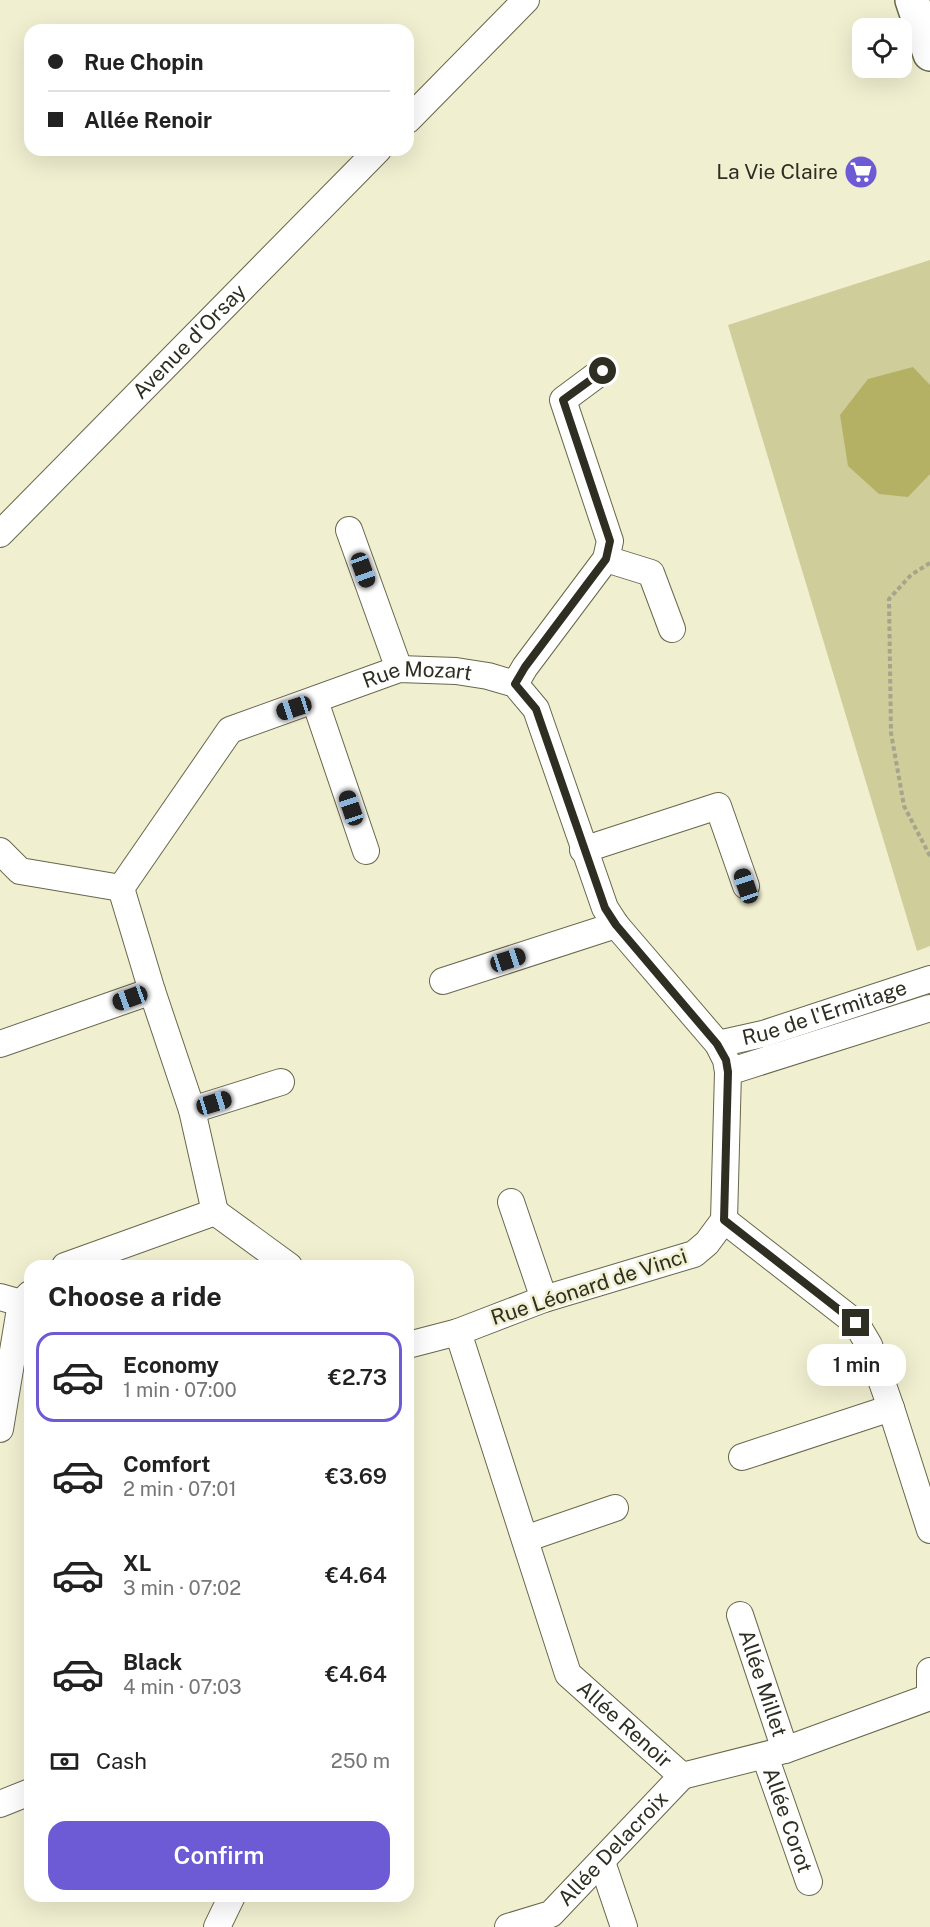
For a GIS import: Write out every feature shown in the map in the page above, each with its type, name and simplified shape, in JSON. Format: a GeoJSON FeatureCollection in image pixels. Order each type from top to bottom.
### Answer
{"type":"FeatureCollection","features":[{"type":"Feature","properties":{"kind":"main road"},"geometry":{"type":"LineString","coordinates":[[912,0],[930,54]]}},
{"type":"Feature","properties":{"kind":"street"},"geometry":{"type":"LineString","coordinates":[[414,114],[526,0]]}},
{"type":"Feature","properties":{"kind":"street","name":"Avenue d'Orsay"},"geometry":{"type":"LineString","coordinates":[[0,534],[372,156]]}},
{"type":"Feature","properties":{"kind":"street"},"geometry":{"type":"LineString","coordinates":[[603,371],[563,400],[610,541],[606,559],[525,667],[515,684],[536,709],[605,908],[616,925],[717,1044],[726,1060],[728,1072],[724,1220],[856,1323],[869,1345],[930,1530]]}},
{"type":"Feature","properties":{"kind":"street"},"geometry":{"type":"LineString","coordinates":[[348,530],[399,669]]}},
{"type":"Feature","properties":{"kind":"street"},"geometry":{"type":"LineString","coordinates":[[606,559],[651,573],[672,629]]}},
{"type":"Feature","properties":{"kind":"street","name":"Rue Mozart"},"geometry":{"type":"LineString","coordinates":[[121,888],[230,730],[399,669],[456,671],[488,676],[515,684]]}},
{"type":"Feature","properties":{"kind":"street"},"geometry":{"type":"LineString","coordinates":[[315,701],[366,851]]}},
{"type":"Feature","properties":{"kind":"street"},"geometry":{"type":"LineString","coordinates":[[583,850],[717,806],[746,886]]}},
{"type":"Feature","properties":{"kind":"street"},"geometry":{"type":"LineString","coordinates":[[0,851],[20,871],[121,888],[152,991],[192,1110],[215,1212],[281,1260]]}},
{"type":"Feature","properties":{"kind":"street"},"geometry":{"type":"LineString","coordinates":[[443,981],[616,925]]}},
{"type":"Feature","properties":{"kind":"street","name":"Rue de l'Ermitage"},"geometry":{"type":"LineString","coordinates":[[717,1044],[763,1034],[930,979]]}},
{"type":"Feature","properties":{"kind":"street"},"geometry":{"type":"LineString","coordinates":[[0,1044],[152,991]]}},
{"type":"Feature","properties":{"kind":"street","name":"Rue de l'Ermitage"},"geometry":{"type":"LineString","coordinates":[[728,1072],[930,1008]]}},
{"type":"Feature","properties":{"kind":"street"},"geometry":{"type":"LineString","coordinates":[[192,1110],[281,1082]]}},
{"type":"Feature","properties":{"kind":"street"},"geometry":{"type":"LineString","coordinates":[[511,1202],[544,1299]]}},
{"type":"Feature","properties":{"kind":"street"},"geometry":{"type":"LineString","coordinates":[[82,1260],[215,1212]]}},
{"type":"Feature","properties":{"kind":"street","name":"Rue Léonard de Vinci"},"geometry":{"type":"LineString","coordinates":[[414,1343],[458,1332],[544,1299],[694,1254],[707,1243],[724,1220]]}},
{"type":"Feature","properties":{"kind":"street"},"geometry":{"type":"LineString","coordinates":[[0,1429],[17,1298]]}},
{"type":"Feature","properties":{"kind":"street","name":"Allée Renoir"},"geometry":{"type":"LineString","coordinates":[[458,1332],[568,1674],[682,1776],[775,1753],[930,1697],[930,1671]]}},
{"type":"Feature","properties":{"kind":"street"},"geometry":{"type":"LineString","coordinates":[[742,1457],[891,1407]]}},
{"type":"Feature","properties":{"kind":"street"},"geometry":{"type":"LineString","coordinates":[[525,1539],[615,1508]]}},
{"type":"Feature","properties":{"kind":"street","name":"Allée Millet"},"geometry":{"type":"LineString","coordinates":[[740,1615],[775,1753]]}},
{"type":"Feature","properties":{"kind":"street","name":"Allée Corot"},"geometry":{"type":"LineString","coordinates":[[775,1753],[809,1882]]}},
{"type":"Feature","properties":{"kind":"street","name":"Allée Delacroix"},"geometry":{"type":"LineString","coordinates":[[508,1927],[551,1914],[603,1862],[682,1776]]}},
{"type":"Feature","properties":{"kind":"street"},"geometry":{"type":"LineString","coordinates":[[0,1804],[24,1794]]}},
{"type":"Feature","properties":{"kind":"street"},"geometry":{"type":"LineString","coordinates":[[603,1862],[624,1927]]}},
{"type":"Feature","properties":{"kind":"street"},"geometry":{"type":"LineString","coordinates":[[217,1927],[229,1902]]}},
{"type":"Feature","properties":{"kind":"path"},"geometry":{"type":"LineString","coordinates":[[930,563],[911,575],[889,599],[891,733],[904,806],[930,856]]}},
{"type":"Feature","properties":{"kind":"shaded area"},"geometry":{"type":"Polygon","coordinates":[[[930,260],[930,946],[917,951],[728,325],[930,260]]]}},
{"type":"Feature","properties":{"kind":"shaded area"},"geometry":{"type":"Polygon","coordinates":[[[913,367],[930,385],[930,474],[908,497],[879,494],[848,466],[840,415],[868,379],[913,367]]]}},
{"type":"Feature","properties":{"kind":"place","name":"La Vie Claire"},"geometry":{"type":"Point","coordinates":[861,172]}},
{"type":"Feature","properties":{"kind":"route"},"geometry":{"type":"LineString","coordinates":[[603,371],[563,400],[610,541],[606,559],[525,667],[515,684],[536,709],[605,908],[616,925],[717,1044],[726,1060],[728,1072],[724,1220],[856,1323]]}}]}
